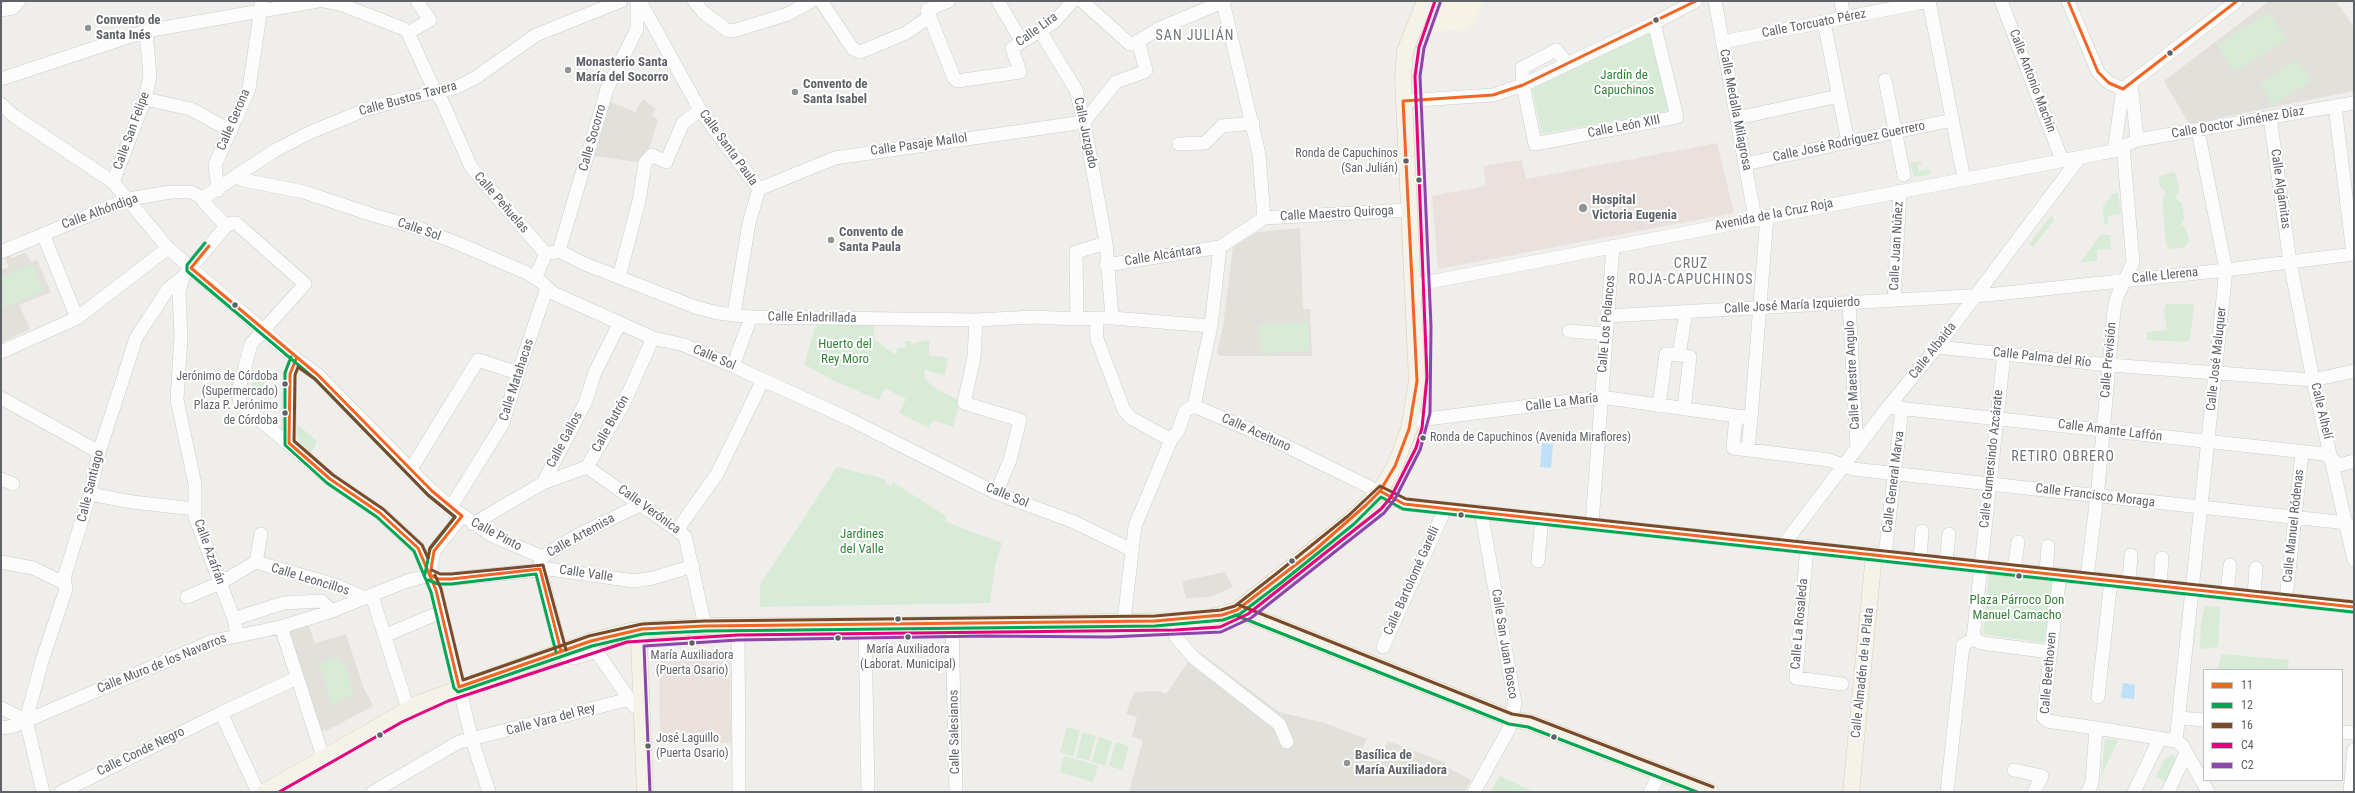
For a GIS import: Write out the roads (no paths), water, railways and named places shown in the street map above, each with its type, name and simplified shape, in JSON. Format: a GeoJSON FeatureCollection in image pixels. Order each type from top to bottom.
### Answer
{"type":"FeatureCollection","features":[{"type":"Feature","properties":{"kind":"main road"},"geometry":{"type":"LineString","coordinates":[[264,792],[283,787],[323,757],[408,708],[459,687],[568,655],[592,646],[640,635],[706,626],[865,626],[1124,620],[1174,621],[1209,618],[1242,612],[1351,520],[1380,491],[1395,466],[1412,422],[1417,380],[1403,100],[1405,51],[1421,2]]}},
{"type":"Feature","properties":{"kind":"main road","name":"Calle Almadén de la Plata"},"geometry":{"type":"LineString","coordinates":[[1851,792],[1880,554]]}},
{"type":"Feature","properties":{"kind":"main road"},"geometry":{"type":"LineString","coordinates":[[1242,612],[1511,719],[1529,722],[1711,792]]}},
{"type":"Feature","properties":{"kind":"main road"},"geometry":{"type":"LineString","coordinates":[[640,635],[641,717],[645,792]]}},
{"type":"Feature","properties":{"kind":"street"},"geometry":{"type":"LineString","coordinates":[[1,10],[13,8],[18,1]]}},
{"type":"Feature","properties":{"kind":"street"},"geometry":{"type":"LineString","coordinates":[[1,79],[146,31],[261,6],[318,1]]}},
{"type":"Feature","properties":{"kind":"street"},"geometry":{"type":"LineString","coordinates":[[324,1],[339,3],[404,29],[408,33],[430,20],[417,1]]}},
{"type":"Feature","properties":{"kind":"street","name":"Calle Bustos Tavera"},"geometry":{"type":"LineString","coordinates":[[203,198],[218,190],[274,151],[338,119],[402,99],[437,93],[455,88],[475,78],[536,35],[621,1]]}},
{"type":"Feature","properties":{"kind":"street","name":"Calle Socorro"},"geometry":{"type":"LineString","coordinates":[[530,275],[548,250],[608,89],[638,30],[639,1]]}},
{"type":"Feature","properties":{"kind":"street","name":"Calle Santa Paula"},"geometry":{"type":"LineString","coordinates":[[639,1],[700,110],[759,189],[749,223],[734,314]]}},
{"type":"Feature","properties":{"kind":"street"},"geometry":{"type":"LineString","coordinates":[[694,1],[703,12],[727,30],[733,31],[788,14],[811,1]]}},
{"type":"Feature","properties":{"kind":"street"},"geometry":{"type":"LineString","coordinates":[[821,1],[853,49],[860,52],[906,33],[929,17],[928,9],[949,1]]}},
{"type":"Feature","properties":{"kind":"street"},"geometry":{"type":"LineString","coordinates":[[998,1],[1022,42]]}},
{"type":"Feature","properties":{"kind":"street","name":"Calle Lira"},"geometry":{"type":"LineString","coordinates":[[929,17],[954,78],[957,81],[1020,72],[1012,50],[1054,22],[1073,1]]}},
{"type":"Feature","properties":{"kind":"street"},"geometry":{"type":"LineString","coordinates":[[1082,1],[1132,41],[1146,70],[1116,82],[1084,122]]}},
{"type":"Feature","properties":{"kind":"street"},"geometry":{"type":"LineString","coordinates":[[1124,620],[1135,526],[1171,440],[1178,431],[1185,411],[1194,406],[1211,326],[1220,247],[1264,218],[1259,154],[1224,1],[1132,41]]}},
{"type":"Feature","properties":{"kind":"street","name":"Calle Medalla Milagrosa"},"geometry":{"type":"LineString","coordinates":[[1715,1],[1745,164],[1761,217],[1761,308],[1748,450]]}},
{"type":"Feature","properties":{"kind":"street"},"geometry":{"type":"LineString","coordinates":[[1841,1],[1844,18]]}},
{"type":"Feature","properties":{"kind":"street"},"geometry":{"type":"LineString","coordinates":[[1929,1],[1964,179]]}},
{"type":"Feature","properties":{"kind":"street","name":"Calle Torcuato Pérez"},"geometry":{"type":"LineString","coordinates":[[1722,42],[1929,1]]}},
{"type":"Feature","properties":{"kind":"street","name":"Calle Antonio Machin"},"geometry":{"type":"LineString","coordinates":[[2001,1],[2062,160]]}},
{"type":"Feature","properties":{"kind":"street"},"geometry":{"type":"LineString","coordinates":[[2068,1],[2098,72],[2108,84],[2127,86],[2237,1]]}},
{"type":"Feature","properties":{"kind":"street"},"geometry":{"type":"LineString","coordinates":[[1403,100],[1493,95],[1523,85],[1654,23],[1693,2]]}},
{"type":"Feature","properties":{"kind":"street","name":"Calle Gerona"},"geometry":{"type":"LineString","coordinates":[[218,190],[215,165],[249,89],[261,6]]}},
{"type":"Feature","properties":{"kind":"street"},"geometry":{"type":"LineString","coordinates":[[1824,22],[1848,142]]}},
{"type":"Feature","properties":{"kind":"street","name":"Calle León XIII"},"geometry":{"type":"LineString","coordinates":[[1568,64],[1556,50],[1522,68],[1523,85],[1535,144],[1677,117],[1654,23]]}},
{"type":"Feature","properties":{"kind":"street","name":"Calle San Felipe"},"geometry":{"type":"LineString","coordinates":[[113,182],[145,99],[150,76],[146,31]]}},
{"type":"Feature","properties":{"kind":"street","name":"Calle Juzgado"},"geometry":{"type":"LineString","coordinates":[[1040,31],[1076,90],[1084,122],[1106,243],[1106,265],[1112,318]]}},
{"type":"Feature","properties":{"kind":"street","name":"Calle Peñuelas"},"geometry":{"type":"LineString","coordinates":[[408,33],[471,167],[548,250]]}},
{"type":"Feature","properties":{"kind":"street"},"geometry":{"type":"LineString","coordinates":[[1885,80],[1904,175]]}},
{"type":"Feature","properties":{"kind":"street"},"geometry":{"type":"LineString","coordinates":[[2127,86],[2137,140]]}},
{"type":"Feature","properties":{"kind":"street","name":"Calle Previsión"},"geometry":{"type":"LineString","coordinates":[[2087,577],[2114,310],[2117,297],[2124,280],[2134,262],[2119,149],[2127,86]]}},
{"type":"Feature","properties":{"kind":"street"},"geometry":{"type":"LineString","coordinates":[[1736,118],[1839,96]]}},
{"type":"Feature","properties":{"kind":"street"},"geometry":{"type":"LineString","coordinates":[[145,99],[191,109],[230,131]]}},
{"type":"Feature","properties":{"kind":"street","name":"Calle Doctor Jiménez Díaz"},"geometry":{"type":"LineString","coordinates":[[2119,149],[2137,140],[2198,131],[2354,103]]}},
{"type":"Feature","properties":{"kind":"street"},"geometry":{"type":"LineString","coordinates":[[2335,106],[2354,254]]}},
{"type":"Feature","properties":{"kind":"street","name":"Calle Pinto"},"geometry":{"type":"LineString","coordinates":[[3,110],[113,182],[187,273],[264,331],[296,359],[318,375],[411,469],[451,507],[473,524],[541,563]]}},
{"type":"Feature","properties":{"kind":"street"},"geometry":{"type":"LineString","coordinates":[[619,277],[639,201],[645,163],[652,155],[666,162],[683,123],[700,110]]}},
{"type":"Feature","properties":{"kind":"street","name":"Calle Algámitas"},"geometry":{"type":"LineString","coordinates":[[2270,117],[2290,262]]}},
{"type":"Feature","properties":{"kind":"street","name":"Calle José Rodríguez Guerrero"},"geometry":{"type":"LineString","coordinates":[[1745,164],[1952,120]]}},
{"type":"Feature","properties":{"kind":"street","name":"Calle Pasaje Mallol"},"geometry":{"type":"LineString","coordinates":[[759,189],[835,158],[1084,122]]}},
{"type":"Feature","properties":{"kind":"street"},"geometry":{"type":"LineString","coordinates":[[1179,144],[1205,143],[1222,126],[1252,123]]}},
{"type":"Feature","properties":{"kind":"street","name":"Calle José Maluquer"},"geometry":{"type":"LineString","coordinates":[[2176,741],[2226,270],[2198,131]]}},
{"type":"Feature","properties":{"kind":"street","name":"Avenida de la Cruz Roja"},"geometry":{"type":"LineString","coordinates":[[1424,282],[2119,149]]}},
{"type":"Feature","properties":{"kind":"street","name":"Calle Albaida"},"geometry":{"type":"LineString","coordinates":[[1784,544],[1888,407],[1937,347],[2080,157]]}},
{"type":"Feature","properties":{"kind":"street","name":"Calle Sol"},"geometry":{"type":"LineString","coordinates":[[238,176],[243,180],[289,188],[418,228],[530,275],[554,294],[653,338],[684,346],[733,366],[996,493],[1074,522],[1132,550]]}},
{"type":"Feature","properties":{"kind":"street","name":"Calle Juan Núñez"},"geometry":{"type":"LineString","coordinates":[[1894,300],[1900,191]]}},
{"type":"Feature","properties":{"kind":"street","name":"Calle Alhóndiga"},"geometry":{"type":"LineString","coordinates":[[1,252],[128,199],[171,192],[190,192],[203,198]]}},
{"type":"Feature","properties":{"kind":"street"},"geometry":{"type":"LineString","coordinates":[[203,198],[203,201],[226,226],[236,224],[305,284],[251,344],[238,398],[240,403],[330,478],[380,513],[418,548],[430,575],[441,612],[472,740],[490,792]]}},
{"type":"Feature","properties":{"kind":"street","name":"Calle Maestro Quiroga"},"geometry":{"type":"LineString","coordinates":[[1264,218],[1409,210]]}},
{"type":"Feature","properties":{"kind":"street","name":"Calle Santiago"},"geometry":{"type":"LineString","coordinates":[[26,720],[42,661],[66,589],[64,583],[90,494],[99,452],[136,338],[168,289],[187,273],[226,226]]}},
{"type":"Feature","properties":{"kind":"street"},"geometry":{"type":"LineString","coordinates":[[43,234],[77,318]]}},
{"type":"Feature","properties":{"kind":"street"},"geometry":{"type":"LineString","coordinates":[[1077,318],[1076,252],[1106,243]]}},
{"type":"Feature","properties":{"kind":"street","name":"Calle Los Polancos"},"geometry":{"type":"LineString","coordinates":[[1592,523],[1613,246]]}},
{"type":"Feature","properties":{"kind":"street","name":"Calle Alcántara"},"geometry":{"type":"LineString","coordinates":[[1106,265],[1220,247]]}},
{"type":"Feature","properties":{"kind":"street"},"geometry":{"type":"LineString","coordinates":[[1,352],[77,318],[168,248]]}},
{"type":"Feature","properties":{"kind":"street","name":"Calle Enladrillada"},"geometry":{"type":"LineString","coordinates":[[548,250],[695,307],[718,313],[751,317],[976,320],[1034,317],[1112,318]]}},
{"type":"Feature","properties":{"kind":"street","name":"Calle Llerena"},"geometry":{"type":"LineString","coordinates":[[1976,295],[2226,270],[2354,254]]}},
{"type":"Feature","properties":{"kind":"street","name":"Calle Alhelí"},"geometry":{"type":"LineString","coordinates":[[2290,262],[2313,380],[2347,523],[2354,560]]}},
{"type":"Feature","properties":{"kind":"street","name":"Calle Azafrán"},"geometry":{"type":"LineString","coordinates":[[187,273],[179,293],[181,336],[178,400],[195,484],[195,508],[198,527],[234,619],[237,635]]}},
{"type":"Feature","properties":{"kind":"street","name":"Calle Matahacas"},"geometry":{"type":"LineString","coordinates":[[451,507],[504,423],[518,373],[547,288]]}},
{"type":"Feature","properties":{"kind":"street","name":"Calle José María Izquierdo"},"geometry":{"type":"LineString","coordinates":[[1607,316],[1976,295]]}},
{"type":"Feature","properties":{"kind":"street","name":"Calle Maestre Angulo"},"geometry":{"type":"LineString","coordinates":[[1849,303],[1857,448]]}},
{"type":"Feature","properties":{"kind":"street"},"geometry":{"type":"LineString","coordinates":[[1679,355],[1686,312]]}},
{"type":"Feature","properties":{"kind":"street"},"geometry":{"type":"LineString","coordinates":[[733,366],[751,317]]}},
{"type":"Feature","properties":{"kind":"street"},"geometry":{"type":"LineString","coordinates":[[1096,318],[1097,339],[1124,410],[1131,418],[1171,440]]}},
{"type":"Feature","properties":{"kind":"street"},"geometry":{"type":"LineString","coordinates":[[1112,318],[1211,326]]}},
{"type":"Feature","properties":{"kind":"street"},"geometry":{"type":"LineString","coordinates":[[976,320],[974,357],[964,402],[1020,420],[1010,460],[996,493]]}},
{"type":"Feature","properties":{"kind":"street","name":"Calle Gallos"},"geometry":{"type":"LineString","coordinates":[[473,524],[543,483],[586,401],[595,372],[620,323]]}},
{"type":"Feature","properties":{"kind":"street"},"geometry":{"type":"LineString","coordinates":[[1569,331],[1606,334]]}},
{"type":"Feature","properties":{"kind":"street","name":"Calle Butrón"},"geometry":{"type":"LineString","coordinates":[[543,483],[587,467],[623,405],[653,338]]}},
{"type":"Feature","properties":{"kind":"street","name":"Calle Palma del Río"},"geometry":{"type":"LineString","coordinates":[[1937,347],[2109,365],[2313,380],[2354,371]]}},
{"type":"Feature","properties":{"kind":"street"},"geometry":{"type":"LineString","coordinates":[[1659,406],[1666,354],[1679,355],[1690,357],[1684,409]]}},
{"type":"Feature","properties":{"kind":"street","name":"Calle Gumersindo Azcárate"},"geometry":{"type":"LineString","coordinates":[[1973,639],[2004,354]]}},
{"type":"Feature","properties":{"kind":"street"},"geometry":{"type":"LineString","coordinates":[[289,443],[290,374],[296,359]]}},
{"type":"Feature","properties":{"kind":"street"},"geometry":{"type":"LineString","coordinates":[[411,469],[478,360],[518,373]]}},
{"type":"Feature","properties":{"kind":"street"},"geometry":{"type":"LineString","coordinates":[[678,529],[717,474],[763,380]]}},
{"type":"Feature","properties":{"kind":"street","name":"Calle La María"},"geometry":{"type":"LineString","coordinates":[[1412,422],[1601,397],[1751,418]]}},
{"type":"Feature","properties":{"kind":"street"},"geometry":{"type":"LineString","coordinates":[[1,398],[99,452]]}},
{"type":"Feature","properties":{"kind":"street","name":"Calle Aceituno"},"geometry":{"type":"LineString","coordinates":[[1194,406],[1318,461],[1404,504],[1542,517],[2354,607]]}},
{"type":"Feature","properties":{"kind":"street","name":"Calle Amante Laffón"},"geometry":{"type":"LineString","coordinates":[[1888,407],[2102,429],[2208,443],[2325,454],[2340,464],[2354,461]]}},
{"type":"Feature","properties":{"kind":"street","name":"Calle General Marva"},"geometry":{"type":"LineString","coordinates":[[1880,554],[1894,474],[1902,408]]}},
{"type":"Feature","properties":{"kind":"street","name":"Calle Francisco Moraga"},"geometry":{"type":"LineString","coordinates":[[1736,416],[1733,448],[1829,460],[1853,469],[2347,523]]}},
{"type":"Feature","properties":{"kind":"street","name":"Calle Manuel Ródenas"},"geometry":{"type":"LineString","coordinates":[[2286,599],[2302,453]]}},
{"type":"Feature","properties":{"kind":"street","name":"Calle Verónica"},"geometry":{"type":"LineString","coordinates":[[587,467],[678,529],[685,536],[706,626]]}},
{"type":"Feature","properties":{"kind":"street"},"geometry":{"type":"LineString","coordinates":[[90,494],[132,502],[195,508]]}},
{"type":"Feature","properties":{"kind":"street","name":"Calle Artemisa"},"geometry":{"type":"LineString","coordinates":[[541,563],[576,536],[642,504]]}},
{"type":"Feature","properties":{"kind":"street","name":"Calle San Juan Bosco"},"geometry":{"type":"LineString","coordinates":[[1474,792],[1509,729],[1515,703],[1481,511]]}},
{"type":"Feature","properties":{"kind":"street"},"geometry":{"type":"LineString","coordinates":[[430,575],[434,551],[462,516]]}},
{"type":"Feature","properties":{"kind":"street","name":"Calle Bartolomé Garelli"},"geometry":{"type":"LineString","coordinates":[[1383,647],[1442,516]]}},
{"type":"Feature","properties":{"kind":"street"},"geometry":{"type":"LineString","coordinates":[[1538,561],[1542,517]]}},
{"type":"Feature","properties":{"kind":"street"},"geometry":{"type":"LineString","coordinates":[[1920,559],[1922,531]]}},
{"type":"Feature","properties":{"kind":"street"},"geometry":{"type":"LineString","coordinates":[[187,597],[220,583],[256,562],[262,534]]}},
{"type":"Feature","properties":{"kind":"street"},"geometry":{"type":"LineString","coordinates":[[1946,562],[1948,534]]}},
{"type":"Feature","properties":{"kind":"street"},"geometry":{"type":"LineString","coordinates":[[2014,569],[2018,542]]}},
{"type":"Feature","properties":{"kind":"street","name":"Calle La Rosaleda"},"geometry":{"type":"LineString","coordinates":[[1807,546],[1796,678],[1842,684]]}},
{"type":"Feature","properties":{"kind":"street"},"geometry":{"type":"LineString","coordinates":[[2046,573],[2048,546]]}},
{"type":"Feature","properties":{"kind":"street"},"geometry":{"type":"LineString","coordinates":[[2129,582],[2131,554]]}},
{"type":"Feature","properties":{"kind":"street"},"geometry":{"type":"LineString","coordinates":[[2160,585],[2162,558]]}},
{"type":"Feature","properties":{"kind":"street"},"geometry":{"type":"LineString","coordinates":[[1,562],[33,568],[64,583]]}},
{"type":"Feature","properties":{"kind":"street","name":"Calle Leoncillos"},"geometry":{"type":"LineString","coordinates":[[256,562],[368,597]]}},
{"type":"Feature","properties":{"kind":"street"},"geometry":{"type":"LineString","coordinates":[[541,563],[568,655]]}},
{"type":"Feature","properties":{"kind":"street","name":"Calle Valle"},"geometry":{"type":"LineString","coordinates":[[430,575],[439,579],[451,579],[541,563],[634,581],[653,578],[693,566]]}},
{"type":"Feature","properties":{"kind":"street"},"geometry":{"type":"LineString","coordinates":[[2227,593],[2230,565]]}},
{"type":"Feature","properties":{"kind":"street"},"geometry":{"type":"LineString","coordinates":[[2254,596],[2256,568]]}},
{"type":"Feature","properties":{"kind":"street","name":"Calle Beethoven"},"geometry":{"type":"LineString","coordinates":[[2060,574],[2043,717],[2045,720],[2096,728]]}},
{"type":"Feature","properties":{"kind":"street","name":"Calle Muro de los Navarros"},"geometry":{"type":"LineString","coordinates":[[1,728],[14,726],[213,641],[237,635],[282,628],[332,611],[407,581],[430,575]]}},
{"type":"Feature","properties":{"kind":"street"},"geometry":{"type":"LineString","coordinates":[[2098,697],[2111,580]]}},
{"type":"Feature","properties":{"kind":"street"},"geometry":{"type":"LineString","coordinates":[[368,597],[386,635],[408,708]]}},
{"type":"Feature","properties":{"kind":"street"},"geometry":{"type":"LineString","coordinates":[[234,619],[283,603],[321,601],[332,611]]}},
{"type":"Feature","properties":{"kind":"street"},"geometry":{"type":"LineString","coordinates":[[386,635],[441,612]]}},
{"type":"Feature","properties":{"kind":"street"},"geometry":{"type":"LineString","coordinates":[[1174,621],[1176,637],[1194,658],[1279,724],[1287,742]]}},
{"type":"Feature","properties":{"kind":"street","name":"Calle Salesianos"},"geometry":{"type":"LineString","coordinates":[[952,624],[956,792]]}},
{"type":"Feature","properties":{"kind":"street"},"geometry":{"type":"LineString","coordinates":[[865,626],[868,792]]}},
{"type":"Feature","properties":{"kind":"street"},"geometry":{"type":"LineString","coordinates":[[738,627],[740,792]]}},
{"type":"Feature","properties":{"kind":"street"},"geometry":{"type":"LineString","coordinates":[[282,628],[323,757]]}},
{"type":"Feature","properties":{"kind":"street"},"geometry":{"type":"LineString","coordinates":[[1947,792],[1963,645],[1973,639],[1982,643],[2050,652]]}},
{"type":"Feature","properties":{"kind":"street"},"geometry":{"type":"LineString","coordinates":[[592,646],[602,658],[641,717]]}},
{"type":"Feature","properties":{"kind":"street","name":"Calle Conde Negro"},"geometry":{"type":"LineString","coordinates":[[61,792],[221,713],[298,678]]}},
{"type":"Feature","properties":{"kind":"street","name":"Calle Vara del Rey"},"geometry":{"type":"LineString","coordinates":[[373,792],[459,742],[472,740],[630,699]]}},
{"type":"Feature","properties":{"kind":"street"},"geometry":{"type":"LineString","coordinates":[[1,708],[26,720],[43,792]]}},
{"type":"Feature","properties":{"kind":"street"},"geometry":{"type":"LineString","coordinates":[[221,713],[258,792]]}},
{"type":"Feature","properties":{"kind":"street"},"geometry":{"type":"LineString","coordinates":[[2179,718],[2203,720]]}},
{"type":"Feature","properties":{"kind":"street"},"geometry":{"type":"LineString","coordinates":[[2088,792],[2092,783],[2096,728],[2176,741],[2186,753],[2208,792]]}},
{"type":"Feature","properties":{"kind":"street"},"geometry":{"type":"LineString","coordinates":[[2343,732],[2354,733]]}},
{"type":"Feature","properties":{"kind":"street"},"geometry":{"type":"LineString","coordinates":[[2134,792],[2160,738]]}},
{"type":"Feature","properties":{"kind":"street"},"geometry":{"type":"LineString","coordinates":[[2350,792],[2354,750]]}},
{"type":"Feature","properties":{"kind":"street"},"geometry":{"type":"LineString","coordinates":[[2168,792],[2186,753]]}},
{"type":"Feature","properties":{"kind":"street"},"geometry":{"type":"LineString","coordinates":[[2014,770],[2042,776],[2034,792]]}},
{"type":"Feature","properties":{"kind":"street"},"geometry":{"type":"LineString","coordinates":[[1650,792],[1661,772]]}},
{"type":"Feature","properties":{"kind":"water"},"geometry":{"type":"Polygon","coordinates":[[[1542,443],[1553,444],[1551,468],[1540,467],[1542,443]]]}},
{"type":"Feature","properties":{"kind":"water"},"geometry":{"type":"Polygon","coordinates":[[[2123,683],[2135,685],[2134,699],[2121,698],[2123,683]]]}},
{"type":"Feature","properties":{"kind":"place","name":"Convento de Santa Inés"},"geometry":{"type":"Point","coordinates":[88,28]}},
{"type":"Feature","properties":{"kind":"place","name":"Monasterio Santa María del Socorro"},"geometry":{"type":"Point","coordinates":[568,70]}},
{"type":"Feature","properties":{"kind":"place","name":"Convento de Santa Isabel"},"geometry":{"type":"Point","coordinates":[795,92]}},
{"type":"Feature","properties":{"kind":"place","name":"Ronda de Capuchinos (San Julián)"},"geometry":{"type":"Point","coordinates":[1406,161]}},
{"type":"Feature","properties":{"kind":"place","name":"Hospital Victoria Eugenia"},"geometry":{"type":"Point","coordinates":[1583,208]}},
{"type":"Feature","properties":{"kind":"place","name":"Convento de Santa Paula"},"geometry":{"type":"Point","coordinates":[831,240]}},
{"type":"Feature","properties":{"kind":"place","name":"Jerónimo de Córdoba (Supermercado)"},"geometry":{"type":"Point","coordinates":[285,384]}},
{"type":"Feature","properties":{"kind":"place","name":"Plaza P. Jerónimo de Córdoba"},"geometry":{"type":"Point","coordinates":[285,413]}},
{"type":"Feature","properties":{"kind":"place","name":"Ronda de Capuchinos (Avenida Miraflores)"},"geometry":{"type":"Point","coordinates":[1423,438]}},
{"type":"Feature","properties":{"kind":"place","name":"María Auxiliadora (Laborat. Municipal)"},"geometry":{"type":"Point","coordinates":[908,637]}},
{"type":"Feature","properties":{"kind":"place","name":"María Auxiliadora (Puerta Osario)"},"geometry":{"type":"Point","coordinates":[692,643]}},
{"type":"Feature","properties":{"kind":"place","name":"José Laguillo (Puerta Osario)"},"geometry":{"type":"Point","coordinates":[648,746]}},
{"type":"Feature","properties":{"kind":"place","name":"Basílica de María Auxiliadora"},"geometry":{"type":"Point","coordinates":[1347,763]}},
{"type":"Feature","properties":{"kind":"district","name":"SAN JULIÁN"},"geometry":{"type":"Point","coordinates":[1195,36]}},
{"type":"Feature","properties":{"kind":"district","name":"CRUZ ROJA-CAPUCHINOS"},"geometry":{"type":"Point","coordinates":[1691,272]}},
{"type":"Feature","properties":{"kind":"district","name":"RETIRO OBRERO"},"geometry":{"type":"Point","coordinates":[2063,457]}},
{"type":"Feature","properties":{"kind":"park label","name":"Jardín de Capuchinos"},"geometry":{"type":"Point","coordinates":[1624,84]}},
{"type":"Feature","properties":{"kind":"park label","name":"Huerto del Rey Moro"},"geometry":{"type":"Point","coordinates":[845,352]}},
{"type":"Feature","properties":{"kind":"park label","name":"Jardines del Valle"},"geometry":{"type":"Point","coordinates":[862,542]}},
{"type":"Feature","properties":{"kind":"park label","name":"Plaza Párroco Don Manuel Camacho"},"geometry":{"type":"Point","coordinates":[2017,608]}}]}
